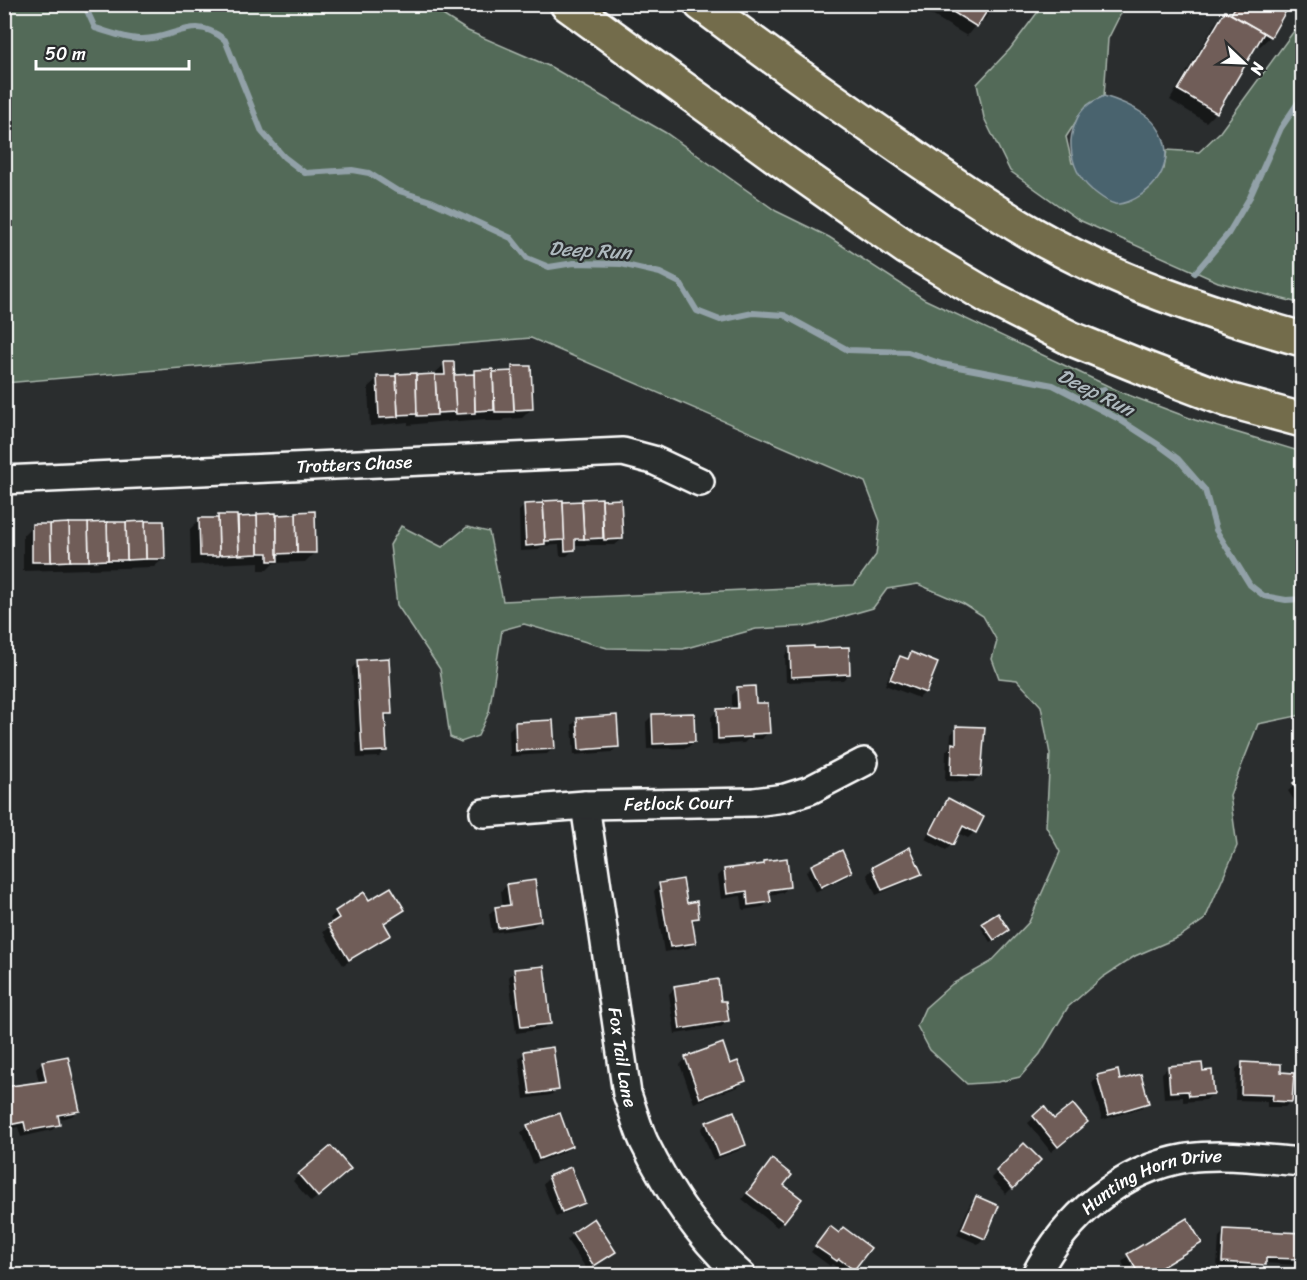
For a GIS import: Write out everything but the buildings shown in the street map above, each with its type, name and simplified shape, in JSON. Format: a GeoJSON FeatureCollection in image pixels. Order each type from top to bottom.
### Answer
{"type":"FeatureCollection","features":[{"type":"Feature","properties":{"kind":"highway"},"geometry":{"type":"LineString","coordinates":[[558,4],[620,44]]}},
{"type":"Feature","properties":{"kind":"highway"},"geometry":{"type":"LineString","coordinates":[[567,4],[907,248],[989,297],[1072,339],[1149,370],[1228,400],[1302,420]]}},
{"type":"Feature","properties":{"kind":"highway"},"geometry":{"type":"LineString","coordinates":[[701,4],[953,184],[1029,232],[1104,269],[1179,301],[1302,339]]}},
{"type":"Feature","properties":{"kind":"highway"},"geometry":{"type":"LineString","coordinates":[[712,4],[764,51]]}},
{"type":"Feature","properties":{"kind":"street","name":"Trotters Chase"},"geometry":{"type":"LineString","coordinates":[[4,480],[623,452],[653,460],[700,482]]}},
{"type":"Feature","properties":{"kind":"street","name":"Fetlock Court"},"geometry":{"type":"LineString","coordinates":[[484,813],[585,806],[785,798],[810,790],[864,762]]}},
{"type":"Feature","properties":{"kind":"street","name":"Fox Tail Lane"},"geometry":{"type":"LineString","coordinates":[[585,806],[627,1094],[643,1140],[666,1182],[697,1227],[730,1265],[742,1275]]}},
{"type":"Feature","properties":{"kind":"street","name":"Hunting Horn Drive"},"geometry":{"type":"LineString","coordinates":[[1035,1275],[1059,1237],[1087,1207],[1115,1186],[1152,1166],[1188,1158],[1225,1157],[1302,1162]]}},
{"type":"Feature","properties":{"kind":"green space"},"geometry":{"type":"Polygon","coordinates":[[[5,4],[427,5],[468,31],[551,67],[666,133],[776,211],[829,237],[924,299],[1123,393],[1195,420],[1302,452],[1302,715],[1258,724],[1230,795],[1237,846],[1205,919],[1179,937],[1135,956],[1103,977],[1068,1007],[1040,1054],[1020,1077],[998,1082],[967,1084],[930,1050],[917,1026],[925,1008],[952,984],[991,962],[1029,922],[1060,852],[1046,826],[1050,754],[1041,706],[1017,680],[999,678],[992,659],[997,641],[983,616],[964,604],[918,584],[887,589],[873,608],[810,626],[756,629],[683,649],[607,648],[524,624],[502,630],[489,712],[478,736],[461,742],[450,737],[440,669],[397,605],[390,545],[401,526],[442,547],[467,527],[489,532],[503,601],[854,585],[876,555],[880,521],[865,482],[531,338],[5,383],[5,4]]]}},
{"type":"Feature","properties":{"kind":"green space"},"geometry":{"type":"Polygon","coordinates":[[[1043,5],[1125,5],[1108,39],[1104,96],[1086,106],[1066,137],[1072,163],[1164,169],[1167,150],[1199,152],[1220,132],[1302,20],[1302,304],[1218,282],[1079,220],[1010,171],[984,118],[977,84],[1010,49],[1043,5]]]}},
{"type":"Feature","properties":{"kind":"water"},"geometry":{"type":"Polygon","coordinates":[[[1104,96],[1142,113],[1153,122],[1165,143],[1164,166],[1152,187],[1121,204],[1109,202],[1083,181],[1074,165],[1072,153],[1071,141],[1078,118],[1084,108],[1104,96]]]}},
{"type":"Feature","properties":{"kind":"waterway","name":"Deep Run"},"geometry":{"type":"LineString","coordinates":[[84,4],[95,28],[124,37],[153,38],[193,28],[214,32],[225,40],[262,132],[284,157],[305,173],[352,170],[369,173],[396,190],[431,201],[511,238],[527,258],[549,267],[574,263],[621,264],[660,273],[680,283],[697,311],[720,320],[753,313],[784,315],[848,350],[908,352],[942,364],[1053,385],[1117,418],[1178,459],[1205,490],[1216,530],[1250,585],[1264,596],[1286,600],[1302,599]]}},
{"type":"Feature","properties":{"kind":"waterway"},"geometry":{"type":"LineString","coordinates":[[1195,273],[1228,234],[1250,197],[1281,128],[1302,97]]}},
{"type":"Feature","properties":{"kind":"waterway"},"geometry":{"type":"LineString","coordinates":[[1081,399],[1104,389]]}}]}
